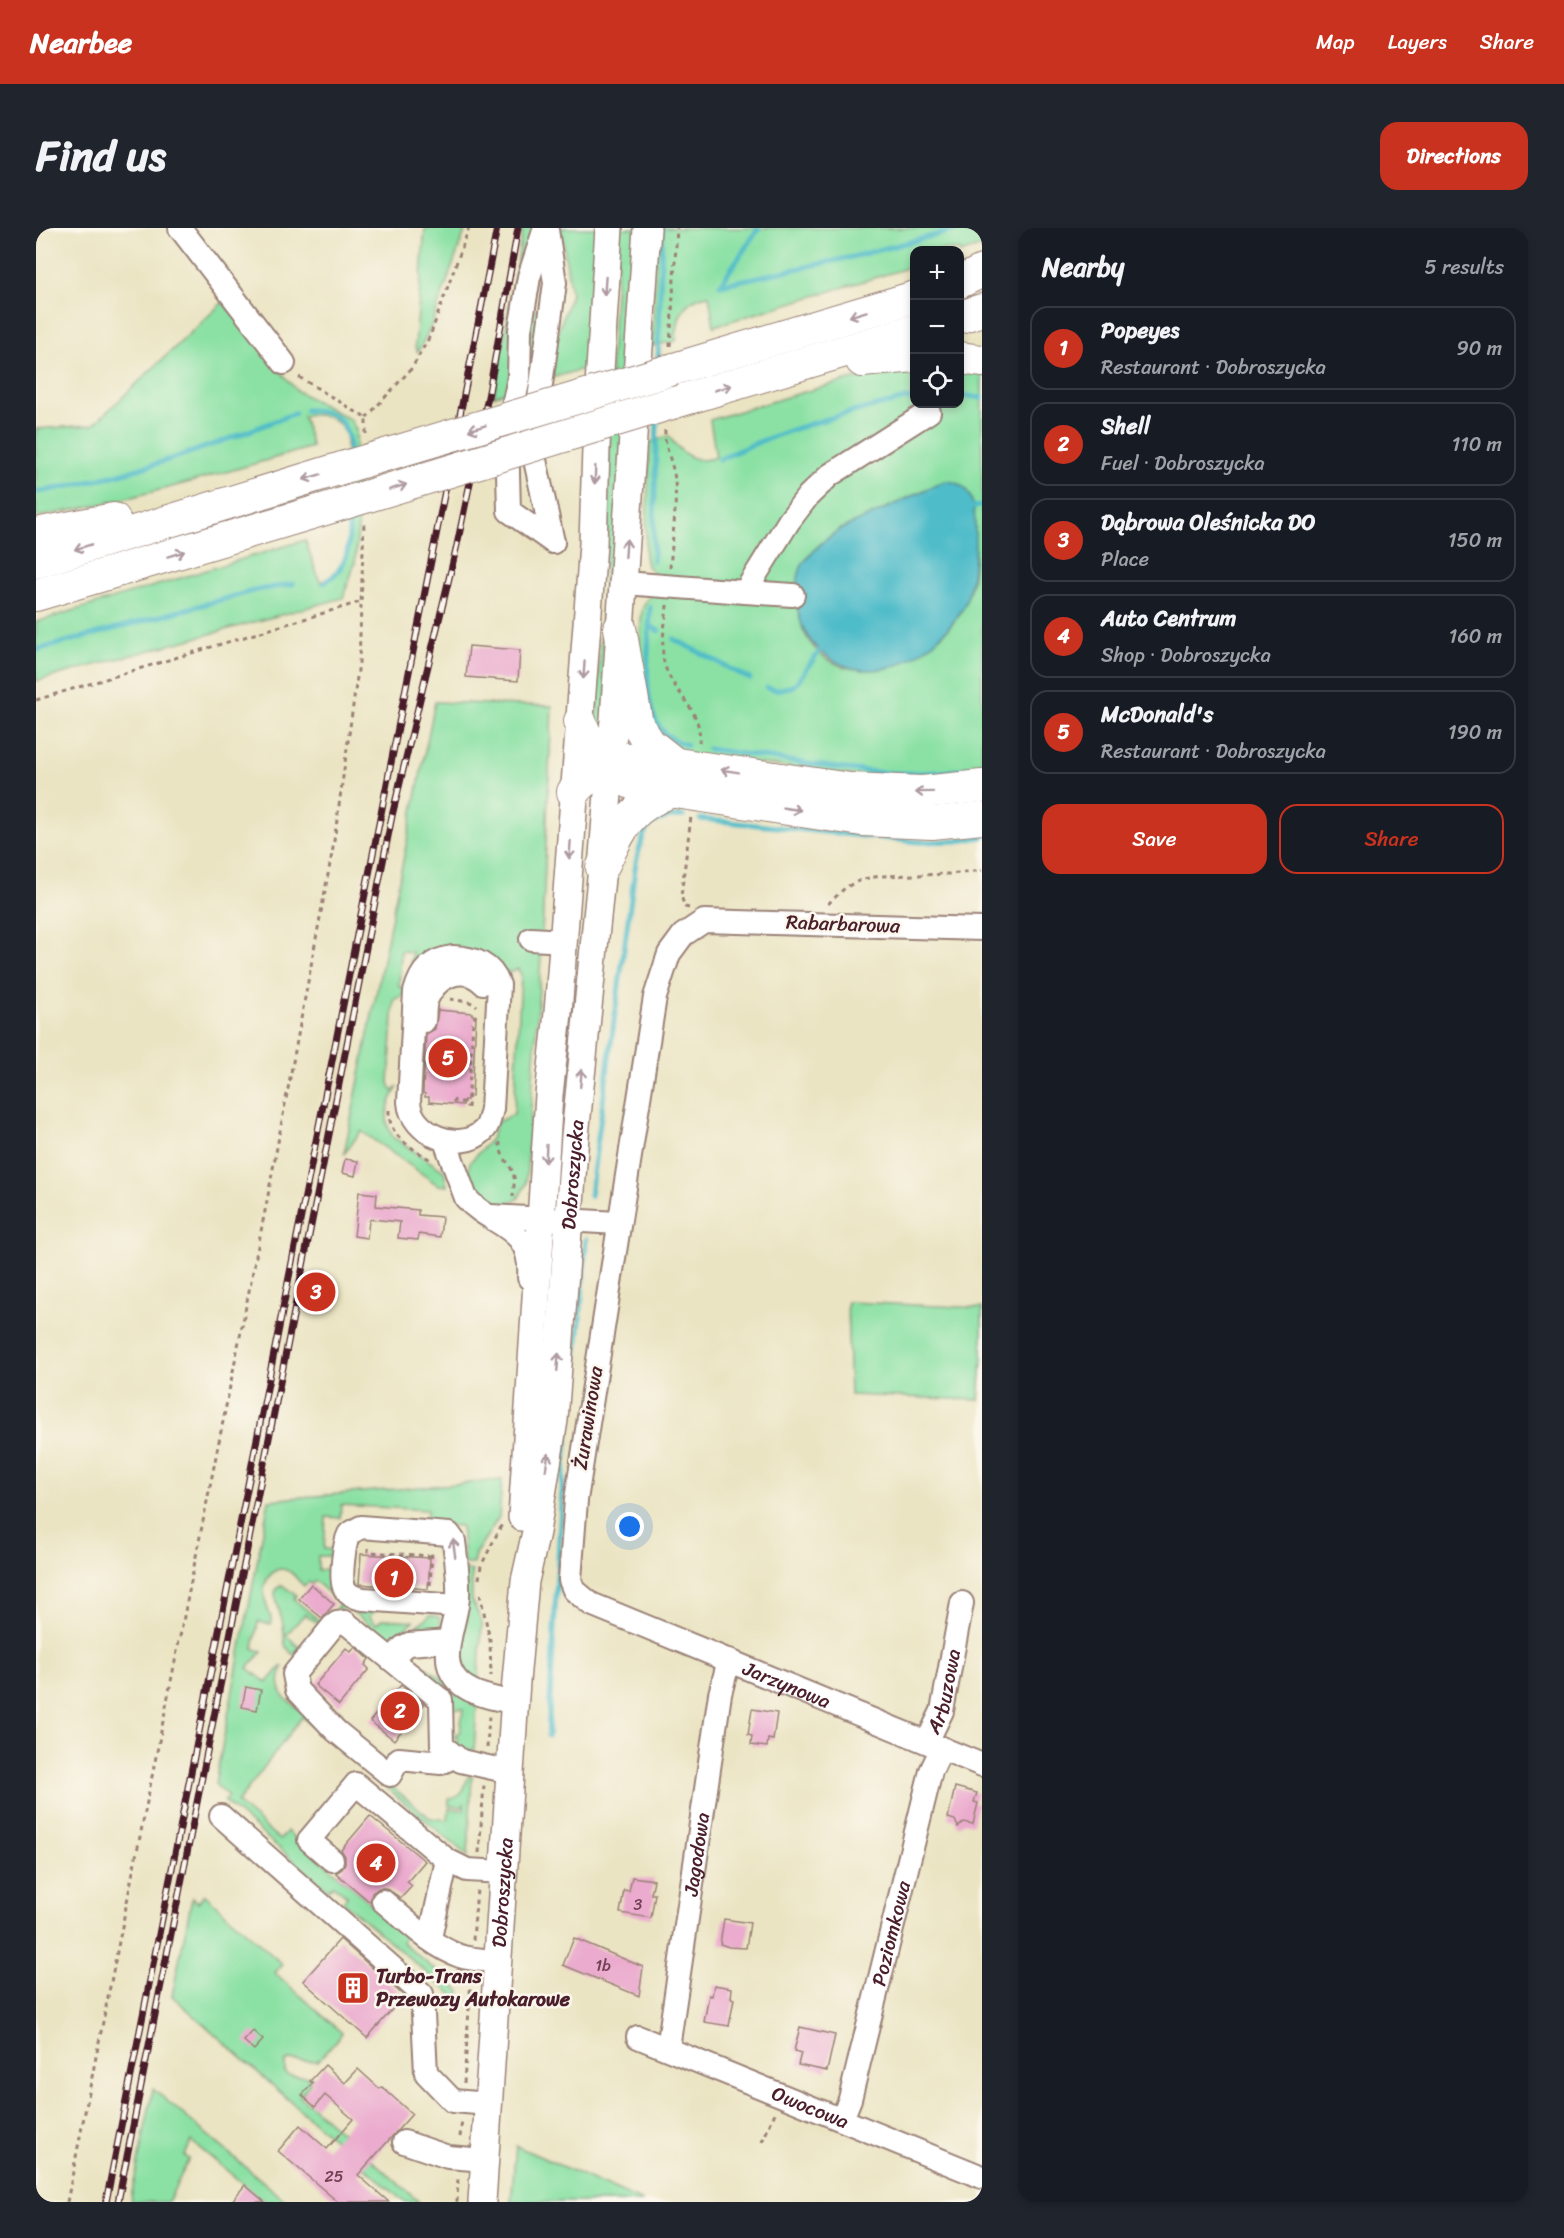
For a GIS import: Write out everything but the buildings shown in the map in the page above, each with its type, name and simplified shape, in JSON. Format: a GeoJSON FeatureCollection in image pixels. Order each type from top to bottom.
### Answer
{"type":"FeatureCollection","features":[{"type":"Feature","properties":{"kind":"highway"},"geometry":{"type":"LineString","coordinates":[[964,281],[982,271]]}},
{"type":"Feature","properties":{"kind":"highway"},"geometry":{"type":"LineString","coordinates":[[964,282],[982,278]]}},
{"type":"Feature","properties":{"kind":"highway"},"geometry":{"type":"LineString","coordinates":[[36,562],[910,298]]}},
{"type":"Feature","properties":{"kind":"highway"},"geometry":{"type":"LineString","coordinates":[[964,316],[982,310]]}},
{"type":"Feature","properties":{"kind":"highway"},"geometry":{"type":"LineString","coordinates":[[36,595],[353,511],[672,403],[910,332]]}},
{"type":"Feature","properties":{"kind":"highway"},"geometry":{"type":"LineString","coordinates":[[775,373],[910,357]]}},
{"type":"Feature","properties":{"kind":"highway"},"geometry":{"type":"LineString","coordinates":[[964,359],[982,361]]}},
{"type":"Feature","properties":{"kind":"highway"},"geometry":{"type":"LineString","coordinates":[[36,534],[280,487]]}},
{"type":"Feature","properties":{"kind":"highway"},"geometry":{"type":"LineString","coordinates":[[36,604],[120,571]]}},
{"type":"Feature","properties":{"kind":"highway"},"geometry":{"type":"LineString","coordinates":[[620,628],[637,724],[650,744],[684,778]]}},
{"type":"Feature","properties":{"kind":"highway"},"geometry":{"type":"LineString","coordinates":[[580,721],[588,741],[610,766]]}},
{"type":"Feature","properties":{"kind":"highway"},"geometry":{"type":"LineString","coordinates":[[573,792],[597,772],[629,758],[684,778],[862,820],[932,823],[982,818]]}},
{"type":"Feature","properties":{"kind":"highway"},"geometry":{"type":"LineString","coordinates":[[602,868],[623,825],[635,811],[684,778],[883,792],[942,792],[982,786]]}},
{"type":"Feature","properties":{"kind":"main road","name":"Dobroszycka"},"geometry":{"type":"LineString","coordinates":[[525,1581],[521,1532],[549,1095],[564,941],[573,792],[593,543],[597,417],[609,228]]}},
{"type":"Feature","properties":{"kind":"main road","name":"Dobroszycka"},"geometry":{"type":"LineString","coordinates":[[482,2202],[514,1703],[525,1581],[536,1532],[554,1420],[575,1136],[610,766],[647,228]]}},
{"type":"Feature","properties":{"kind":"street"},"geometry":{"type":"LineString","coordinates":[[180,228],[284,363]]}},
{"type":"Feature","properties":{"kind":"street"},"geometry":{"type":"LineString","coordinates":[[546,228],[555,283],[538,399],[535,460],[553,542],[509,511],[507,434],[519,378],[520,330],[529,278],[546,228]]}},
{"type":"Feature","properties":{"kind":"street"},"geometry":{"type":"LineString","coordinates":[[745,592],[789,521],[808,496],[830,476],[929,412]]}},
{"type":"Feature","properties":{"kind":"street"},"geometry":{"type":"LineString","coordinates":[[624,583],[792,595]]}},
{"type":"Feature","properties":{"kind":"street","name":"Rabarbarowa"},"geometry":{"type":"LineString","coordinates":[[698,915],[810,923],[982,929]]}},
{"type":"Feature","properties":{"kind":"street","name":"Żurawinowa"},"geometry":{"type":"LineString","coordinates":[[591,1604],[582,1599],[574,1590],[569,1570],[576,1500],[618,1224],[655,997],[669,954],[698,915]]}},
{"type":"Feature","properties":{"kind":"street"},"geometry":{"type":"LineString","coordinates":[[531,939],[564,941]]}},
{"type":"Feature","properties":{"kind":"street"},"geometry":{"type":"LineString","coordinates":[[457,1174],[492,1135],[493,992],[499,985],[491,970],[478,961],[463,957],[443,958],[434,962],[423,972],[415,992],[409,1102],[411,1116],[437,1137],[446,1141],[492,1135]]}},
{"type":"Feature","properties":{"kind":"street"},"geometry":{"type":"LineString","coordinates":[[422,1126],[419,1113],[425,1008],[434,989],[447,976],[461,972],[472,975],[493,992]]}},
{"type":"Feature","properties":{"kind":"street","name":"Dobroszycka"},"geometry":{"type":"LineString","coordinates":[[446,1141],[459,1182],[472,1206],[501,1216],[542,1219]]}},
{"type":"Feature","properties":{"kind":"street","name":"Dobroszycka"},"geometry":{"type":"LineString","coordinates":[[501,1216],[521,1241],[530,1266],[521,1406],[526,1459]]}},
{"type":"Feature","properties":{"kind":"street"},"geometry":{"type":"LineString","coordinates":[[542,1219],[618,1224]]}},
{"type":"Feature","properties":{"kind":"street"},"geometry":{"type":"LineString","coordinates":[[399,1666],[441,1641],[457,1606],[453,1537],[449,1534],[361,1527],[349,1534],[344,1547],[343,1580],[344,1588],[350,1594],[363,1599],[457,1606]]}},
{"type":"Feature","properties":{"kind":"street","name":"Arbuzowa"},"geometry":{"type":"LineString","coordinates":[[934,1745],[962,1603]]}},
{"type":"Feature","properties":{"kind":"street","name":"Jarzynowa"},"geometry":{"type":"LineString","coordinates":[[591,1604],[982,1766]]}},
{"type":"Feature","properties":{"kind":"street"},"geometry":{"type":"LineString","coordinates":[[455,1756],[441,1763],[399,1758],[390,1775],[336,1731],[297,1690],[294,1674],[337,1623],[345,1622],[441,1700],[442,1746],[455,1756],[461,1761],[510,1772]]}},
{"type":"Feature","properties":{"kind":"street"},"geometry":{"type":"LineString","coordinates":[[441,1641],[447,1652],[450,1670],[470,1691],[514,1703]]}},
{"type":"Feature","properties":{"kind":"street","name":"Jagodowa"},"geometry":{"type":"LineString","coordinates":[[668,2048],[720,1694],[729,1660]]}},
{"type":"Feature","properties":{"kind":"street","name":"Poziomkowa"},"geometry":{"type":"LineString","coordinates":[[842,2119],[850,2099],[931,1771],[934,1745]]}},
{"type":"Feature","properties":{"kind":"street"},"geometry":{"type":"LineString","coordinates":[[332,1860],[309,1840],[356,1784],[447,1860],[467,1870],[504,1872]]}},
{"type":"Feature","properties":{"kind":"street"},"geometry":{"type":"LineString","coordinates":[[220,1816],[422,1995],[426,2073],[453,2102],[489,2104]]}},
{"type":"Feature","properties":{"kind":"street"},"geometry":{"type":"LineString","coordinates":[[430,1938],[447,1860]]}},
{"type":"Feature","properties":{"kind":"street"},"geometry":{"type":"LineString","coordinates":[[383,1900],[448,1952],[462,1957],[498,1961]]}},
{"type":"Feature","properties":{"kind":"street","name":"Owocowa"},"geometry":{"type":"LineString","coordinates":[[638,2037],[982,2177]]}},
{"type":"Feature","properties":{"kind":"street"},"geometry":{"type":"LineString","coordinates":[[404,2142],[447,2157],[485,2160]]}},
{"type":"Feature","properties":{"kind":"path"},"geometry":{"type":"LineString","coordinates":[[366,440],[366,418],[412,368],[430,336],[469,228]]}},
{"type":"Feature","properties":{"kind":"path"},"geometry":{"type":"LineString","coordinates":[[284,363],[302,380],[366,418]]}},
{"type":"Feature","properties":{"kind":"path"},"geometry":{"type":"LineString","coordinates":[[67,2202],[261,1229],[331,860],[359,663],[360,602],[353,511]]}},
{"type":"Feature","properties":{"kind":"path"},"geometry":{"type":"LineString","coordinates":[[36,700],[360,602]]}},
{"type":"Feature","properties":{"kind":"path"},"geometry":{"type":"LineString","coordinates":[[665,627],[664,661],[667,670],[697,719],[700,728],[684,778],[681,896],[685,907],[698,915]]}},
{"type":"Feature","properties":{"kind":"path"},"geometry":{"type":"LineString","coordinates":[[810,923],[846,887],[863,879],[982,870]]}},
{"type":"Feature","properties":{"kind":"path"},"geometry":{"type":"LineString","coordinates":[[492,1135],[514,1176],[501,1216]]}},
{"type":"Feature","properties":{"kind":"path"},"geometry":{"type":"LineString","coordinates":[[762,2142],[783,2095]]}},
{"type":"Feature","properties":{"kind":"green space"},"geometry":{"type":"Polygon","coordinates":[[[425,228],[466,228],[431,326],[418,352],[415,347],[425,228]]]}},
{"type":"Feature","properties":{"kind":"green space"},"geometry":{"type":"Polygon","coordinates":[[[523,228],[534,228],[508,391],[494,396],[523,228]]]}},
{"type":"Feature","properties":{"kind":"green space"},"geometry":{"type":"Polygon","coordinates":[[[561,228],[600,228],[590,367],[548,379],[554,344],[571,294],[561,228]]]}},
{"type":"Feature","properties":{"kind":"green space"},"geometry":{"type":"Polygon","coordinates":[[[619,228],[637,228],[603,744],[596,718],[609,503],[611,358],[619,228]]]}},
{"type":"Feature","properties":{"kind":"green space"},"geometry":{"type":"Polygon","coordinates":[[[657,228],[982,228],[982,246],[964,252],[964,246],[910,246],[910,267],[714,326],[709,295],[700,297],[693,300],[683,310],[676,341],[652,346],[657,228]]]}},
{"type":"Feature","properties":{"kind":"green space"},"geometry":{"type":"Polygon","coordinates":[[[223,302],[297,391],[351,420],[356,430],[358,528],[355,563],[343,598],[36,681],[36,622],[305,540],[320,582],[340,568],[347,543],[348,525],[346,436],[339,424],[329,417],[303,416],[312,447],[140,495],[36,517],[36,429],[93,425],[223,302]]]}},
{"type":"Feature","properties":{"kind":"green space"},"geometry":{"type":"Polygon","coordinates":[[[534,309],[541,310],[530,384],[525,362],[534,309]]]}},
{"type":"Feature","properties":{"kind":"green space"},"geometry":{"type":"Polygon","coordinates":[[[910,369],[910,408],[964,408],[964,370],[982,372],[982,776],[919,784],[681,754],[651,731],[638,666],[642,610],[647,599],[654,594],[655,575],[647,566],[645,556],[650,442],[669,436],[683,452],[695,459],[716,457],[710,420],[862,377],[910,369]],[[945,481],[846,526],[817,547],[804,563],[802,575],[803,630],[820,653],[841,666],[866,669],[892,665],[918,653],[940,637],[958,616],[972,583],[975,550],[973,507],[945,481]]]}},
{"type":"Feature","properties":{"kind":"green space"},"geometry":{"type":"Polygon","coordinates":[[[435,702],[552,706],[541,957],[526,1184],[518,1199],[502,1206],[487,1203],[475,1194],[468,1177],[470,1162],[491,1139],[497,1122],[514,1114],[521,975],[518,969],[504,975],[411,963],[412,952],[401,951],[399,987],[409,989],[409,992],[394,1000],[389,1083],[392,1090],[398,1086],[387,1112],[388,1125],[394,1138],[444,1171],[447,1186],[438,1185],[361,1131],[344,1154],[435,702]]]}},
{"type":"Feature","properties":{"kind":"green space"},"geometry":{"type":"Polygon","coordinates":[[[847,1302],[982,1308],[979,1400],[850,1395],[847,1302]]]}},
{"type":"Feature","properties":{"kind":"green space"},"geometry":{"type":"Polygon","coordinates":[[[502,1480],[499,1517],[475,1554],[473,1564],[464,1564],[461,1526],[426,1524],[427,1510],[341,1505],[340,1518],[326,1517],[324,1549],[338,1550],[335,1556],[318,1556],[318,1570],[336,1571],[376,1611],[369,1616],[376,1624],[383,1619],[414,1621],[391,1642],[352,1611],[346,1608],[335,1610],[340,1603],[315,1581],[312,1584],[308,1582],[304,1586],[290,1572],[279,1569],[268,1578],[264,1589],[272,1622],[271,1624],[258,1622],[253,1648],[262,1652],[248,1668],[267,1683],[283,1667],[279,1682],[284,1697],[430,1818],[448,1820],[449,1809],[464,1810],[464,1804],[462,1807],[449,1806],[449,1799],[460,1795],[468,1777],[472,1776],[468,1856],[302,1717],[237,1803],[280,1840],[287,1831],[407,1934],[402,1942],[460,1991],[459,2000],[343,1902],[347,1896],[333,1885],[328,1890],[224,1801],[228,1796],[215,1784],[269,1500],[502,1480]]]}},
{"type":"Feature","properties":{"kind":"green space"},"geometry":{"type":"Polygon","coordinates":[[[465,1570],[472,1571],[472,1600],[482,1623],[478,1684],[472,1682],[457,1662],[465,1570]]]}},
{"type":"Feature","properties":{"kind":"green space"},"geometry":{"type":"Polygon","coordinates":[[[282,1585],[296,1595],[294,1599],[322,1623],[320,1625],[305,1614],[286,1635],[300,1648],[294,1654],[285,1645],[283,1624],[275,1595],[276,1589],[282,1585]]]}},
{"type":"Feature","properties":{"kind":"green space"},"geometry":{"type":"Polygon","coordinates":[[[430,1615],[439,1617],[441,1624],[439,1630],[398,1642],[430,1615]]]}},
{"type":"Feature","properties":{"kind":"green space"},"geometry":{"type":"Polygon","coordinates":[[[421,1665],[477,1704],[474,1752],[456,1742],[459,1740],[454,1734],[460,1732],[463,1709],[451,1708],[445,1689],[421,1668],[421,1665]]]}},
{"type":"Feature","properties":{"kind":"green space"},"geometry":{"type":"Polygon","coordinates":[[[204,1894],[282,1964],[275,1973],[342,2033],[318,2061],[289,2060],[285,2063],[285,2072],[289,2075],[311,2077],[308,2080],[310,2083],[300,2096],[419,2202],[404,2202],[172,1996],[192,1898],[198,1903],[204,1894]]]}},
{"type":"Feature","properties":{"kind":"green space"},"geometry":{"type":"Polygon","coordinates":[[[153,2089],[287,2202],[265,2202],[191,2141],[185,2156],[189,2159],[168,2202],[130,2202],[153,2089]]]}},
{"type":"Feature","properties":{"kind":"green space"},"geometry":{"type":"Polygon","coordinates":[[[516,2146],[643,2202],[511,2202],[516,2146]]]}},
{"type":"Feature","properties":{"kind":"water"},"geometry":{"type":"Polygon","coordinates":[[[945,481],[953,482],[966,489],[973,506],[975,520],[973,569],[967,598],[957,617],[942,635],[924,650],[894,666],[876,670],[858,669],[842,665],[827,657],[805,632],[799,615],[797,584],[804,562],[822,543],[842,529],[945,481]]]}},
{"type":"Feature","properties":{"kind":"waterway"},"geometry":{"type":"LineString","coordinates":[[658,362],[662,228]]}},
{"type":"Feature","properties":{"kind":"waterway"},"geometry":{"type":"LineString","coordinates":[[759,228],[720,285],[852,257],[963,228]]}},
{"type":"Feature","properties":{"kind":"waterway"},"geometry":{"type":"LineString","coordinates":[[964,396],[982,398]]}},
{"type":"Feature","properties":{"kind":"waterway"},"geometry":{"type":"LineString","coordinates":[[720,459],[743,448],[816,422],[910,398]]}},
{"type":"Feature","properties":{"kind":"waterway"},"geometry":{"type":"LineString","coordinates":[[306,410],[327,412],[340,421],[348,436],[350,457]]}},
{"type":"Feature","properties":{"kind":"waterway"},"geometry":{"type":"LineString","coordinates":[[36,492],[103,479],[168,460],[295,413]]}},
{"type":"Feature","properties":{"kind":"waterway"},"geometry":{"type":"LineString","coordinates":[[653,561],[657,419]]}},
{"type":"Feature","properties":{"kind":"waterway"},"geometry":{"type":"LineString","coordinates":[[973,507],[982,506]]}},
{"type":"Feature","properties":{"kind":"waterway"},"geometry":{"type":"LineString","coordinates":[[324,583],[340,569],[347,553],[349,514]]}},
{"type":"Feature","properties":{"kind":"waterway"},"geometry":{"type":"LineString","coordinates":[[36,650],[257,590],[293,584]]}},
{"type":"Feature","properties":{"kind":"waterway"},"geometry":{"type":"LineString","coordinates":[[650,607],[648,669],[650,702],[662,731],[672,739],[687,745]]}},
{"type":"Feature","properties":{"kind":"waterway"},"geometry":{"type":"LineString","coordinates":[[650,626],[659,631]]}},
{"type":"Feature","properties":{"kind":"waterway"},"geometry":{"type":"LineString","coordinates":[[674,639],[750,679]]}},
{"type":"Feature","properties":{"kind":"waterway"},"geometry":{"type":"LineString","coordinates":[[767,688],[776,690],[794,686],[819,652]]}},
{"type":"Feature","properties":{"kind":"waterway"},"geometry":{"type":"LineString","coordinates":[[708,749],[879,772],[948,771],[982,766]]}},
{"type":"Feature","properties":{"kind":"waterway"},"geometry":{"type":"LineString","coordinates":[[590,1196],[636,862],[645,833],[654,822],[683,816]]}},
{"type":"Feature","properties":{"kind":"waterway"},"geometry":{"type":"LineString","coordinates":[[700,819],[918,842],[958,841],[982,837]]}},
{"type":"Feature","properties":{"kind":"waterway"},"geometry":{"type":"LineString","coordinates":[[548,1736],[562,1489],[586,1239]]}},
{"type":"Feature","properties":{"kind":"railway"},"geometry":{"type":"LineString","coordinates":[[328,1081],[497,228]]}},
{"type":"Feature","properties":{"kind":"railway"},"geometry":{"type":"LineString","coordinates":[[118,2202],[392,816],[457,545],[489,392],[518,228]]}},
{"type":"Feature","properties":{"kind":"railway"},"geometry":{"type":"LineString","coordinates":[[106,2202],[329,1075]]}},
{"type":"Feature","properties":{"kind":"place","name":"McDonald's"},"geometry":{"type":"Point","coordinates":[448,1058]}},
{"type":"Feature","properties":{"kind":"place","name":"Dąbrowa Oleśnicka DO"},"geometry":{"type":"Point","coordinates":[316,1292]}},
{"type":"Feature","properties":{"kind":"place","name":"Popeyes"},"geometry":{"type":"Point","coordinates":[394,1578]}},
{"type":"Feature","properties":{"kind":"place","name":"Shell"},"geometry":{"type":"Point","coordinates":[400,1711]}},
{"type":"Feature","properties":{"kind":"place","name":"Auto Centrum"},"geometry":{"type":"Point","coordinates":[376,1863]}},
{"type":"Feature","properties":{"kind":"place","name":"Turbo-Trans Przewozy Autokarowe"},"geometry":{"type":"Point","coordinates":[353,1988]}}]}
